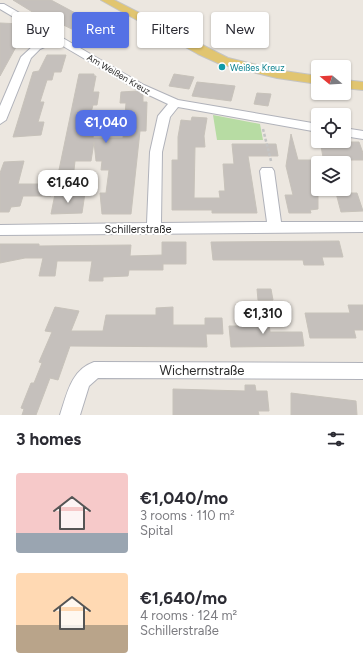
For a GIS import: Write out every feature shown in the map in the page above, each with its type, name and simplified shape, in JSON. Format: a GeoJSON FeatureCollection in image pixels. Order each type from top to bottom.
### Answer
{"type":"FeatureCollection","features":[{"type":"Feature","properties":{"kind":"main road"},"geometry":{"type":"LineString","coordinates":[[106,0],[202,51],[224,60],[277,74],[311,79]]}},
{"type":"Feature","properties":{"kind":"main road"},"geometry":{"type":"LineString","coordinates":[[351,85],[363,86]]}},
{"type":"Feature","properties":{"kind":"street","name":"Am Weißen Kreuz"},"geometry":{"type":"LineString","coordinates":[[1,6],[12,12]]}},
{"type":"Feature","properties":{"kind":"street","name":"Am Weißen Kreuz"},"geometry":{"type":"LineString","coordinates":[[64,42],[140,87],[175,103],[311,127]]}},
{"type":"Feature","properties":{"kind":"street"},"geometry":{"type":"LineString","coordinates":[[0,120],[26,57],[36,48]]}},
{"type":"Feature","properties":{"kind":"street"},"geometry":{"type":"LineString","coordinates":[[154,228],[156,152],[164,116],[175,103]]}},
{"type":"Feature","properties":{"kind":"street"},"geometry":{"type":"LineString","coordinates":[[351,133],[363,135]]}},
{"type":"Feature","properties":{"kind":"street"},"geometry":{"type":"LineString","coordinates":[[267,171],[275,228]]}},
{"type":"Feature","properties":{"kind":"street","name":"Schillerstraße"},"geometry":{"type":"LineString","coordinates":[[0,230],[363,227]]}},
{"type":"Feature","properties":{"kind":"street","name":"Wichernstraße"},"geometry":{"type":"LineString","coordinates":[[70,415],[81,381],[94,370],[363,371]]}},
{"type":"Feature","properties":{"kind":"path"},"geometry":{"type":"LineString","coordinates":[[261,119],[271,164],[267,171]]}},
{"type":"Feature","properties":{"kind":"green space"},"geometry":{"type":"Polygon","coordinates":[[[213,115],[260,124],[263,140],[217,140],[213,115]]]}},
{"type":"Feature","properties":{"kind":"building"},"geometry":{"type":"Polygon","coordinates":[[[13,0],[51,0],[73,12],[72,12],[72,29],[64,25],[64,12],[32,12],[13,0]]]}},
{"type":"Feature","properties":{"kind":"building"},"geometry":{"type":"Polygon","coordinates":[[[0,23],[12,24],[12,48],[15,48],[0,76],[0,23]]]}},
{"type":"Feature","properties":{"kind":"building"},"geometry":{"type":"Polygon","coordinates":[[[47,55],[66,55],[61,72],[54,72],[52,80],[47,80],[40,102],[44,102],[38,122],[44,122],[41,135],[13,137],[33,72],[39,71],[47,55]]]}},
{"type":"Feature","properties":{"kind":"building"},"geometry":{"type":"Polygon","coordinates":[[[79,74],[94,74],[94,76],[96,76],[93,92],[99,92],[97,105],[93,105],[87,128],[94,128],[93,138],[123,138],[126,103],[120,103],[121,92],[137,91],[143,94],[143,102],[147,102],[146,131],[140,131],[131,214],[102,214],[100,193],[106,193],[109,170],[101,170],[102,161],[96,161],[94,142],[91,161],[75,161],[74,170],[59,170],[79,74]]]}},
{"type":"Feature","properties":{"kind":"building"},"geometry":{"type":"Polygon","coordinates":[[[174,74],[194,77],[189,89],[169,86],[174,74]]]}},
{"type":"Feature","properties":{"kind":"building"},"geometry":{"type":"Polygon","coordinates":[[[197,82],[235,86],[231,101],[192,96],[197,82]]]}},
{"type":"Feature","properties":{"kind":"building"},"geometry":{"type":"Polygon","coordinates":[[[257,93],[271,94],[268,106],[254,104],[257,93]]]}},
{"type":"Feature","properties":{"kind":"building"},"geometry":{"type":"Polygon","coordinates":[[[192,117],[207,118],[204,136],[205,147],[195,147],[194,198],[220,198],[219,191],[225,191],[223,164],[234,164],[232,144],[276,144],[278,156],[248,156],[257,213],[212,213],[212,210],[172,210],[172,160],[178,160],[178,137],[181,120],[191,121],[192,117]]]}},
{"type":"Feature","properties":{"kind":"building"},"geometry":{"type":"Polygon","coordinates":[[[291,134],[298,160],[311,160],[311,196],[318,196],[318,209],[310,210],[311,213],[289,213],[285,195],[293,195],[286,166],[291,134]]]}},
{"type":"Feature","properties":{"kind":"building"},"geometry":{"type":"Polygon","coordinates":[[[351,142],[359,142],[363,153],[363,160],[351,160],[351,156],[323,156],[321,148],[351,148],[351,142]]]}},
{"type":"Feature","properties":{"kind":"building"},"geometry":{"type":"Polygon","coordinates":[[[24,161],[18,184],[54,184],[51,196],[23,196],[20,206],[11,207],[9,212],[0,212],[0,173],[4,162],[24,161]]]}},
{"type":"Feature","properties":{"kind":"building"},"geometry":{"type":"Polygon","coordinates":[[[85,193],[82,213],[51,214],[55,194],[85,193]]]}},
{"type":"Feature","properties":{"kind":"building"},"geometry":{"type":"Polygon","coordinates":[[[351,193],[357,193],[363,211],[341,212],[337,196],[351,196],[351,193]]]}},
{"type":"Feature","properties":{"kind":"building"},"geometry":{"type":"Polygon","coordinates":[[[339,241],[343,257],[322,257],[324,265],[304,265],[303,260],[213,260],[211,242],[339,241]]]}},
{"type":"Feature","properties":{"kind":"building"},"geometry":{"type":"Polygon","coordinates":[[[162,242],[186,242],[186,264],[163,264],[163,270],[129,270],[128,276],[103,277],[103,281],[89,281],[92,261],[57,261],[55,276],[39,276],[43,258],[25,258],[0,263],[0,244],[39,244],[39,246],[131,245],[130,256],[162,255],[162,242]]]}},
{"type":"Feature","properties":{"kind":"building"},"geometry":{"type":"Polygon","coordinates":[[[257,289],[271,289],[273,300],[258,300],[257,289]]]}},
{"type":"Feature","properties":{"kind":"building"},"geometry":{"type":"Polygon","coordinates":[[[348,305],[363,305],[363,330],[354,330],[356,338],[310,338],[305,313],[350,313],[348,305]]]}},
{"type":"Feature","properties":{"kind":"building"},"geometry":{"type":"Polygon","coordinates":[[[55,307],[79,311],[71,331],[103,331],[106,315],[156,315],[156,308],[173,307],[173,325],[205,325],[205,318],[222,318],[223,334],[206,334],[207,347],[70,346],[58,380],[50,378],[36,415],[22,415],[24,409],[21,408],[31,383],[34,383],[42,363],[39,362],[52,332],[45,331],[55,307]]]}},
{"type":"Feature","properties":{"kind":"building"},"geometry":{"type":"Polygon","coordinates":[[[253,315],[268,315],[270,332],[302,332],[304,346],[231,347],[229,326],[254,326],[253,315]]]}},
{"type":"Feature","properties":{"kind":"building"},"geometry":{"type":"Polygon","coordinates":[[[245,385],[255,385],[256,391],[267,391],[269,411],[258,411],[259,415],[173,415],[173,389],[245,391],[245,385]]]}},
{"type":"Feature","properties":{"kind":"building"},"geometry":{"type":"Polygon","coordinates":[[[291,393],[356,401],[357,415],[291,415],[291,393]]]}},
{"type":"Feature","properties":{"kind":"place","name":"Weißes Kreuz"},"geometry":{"type":"Point","coordinates":[222,67]}}]}
